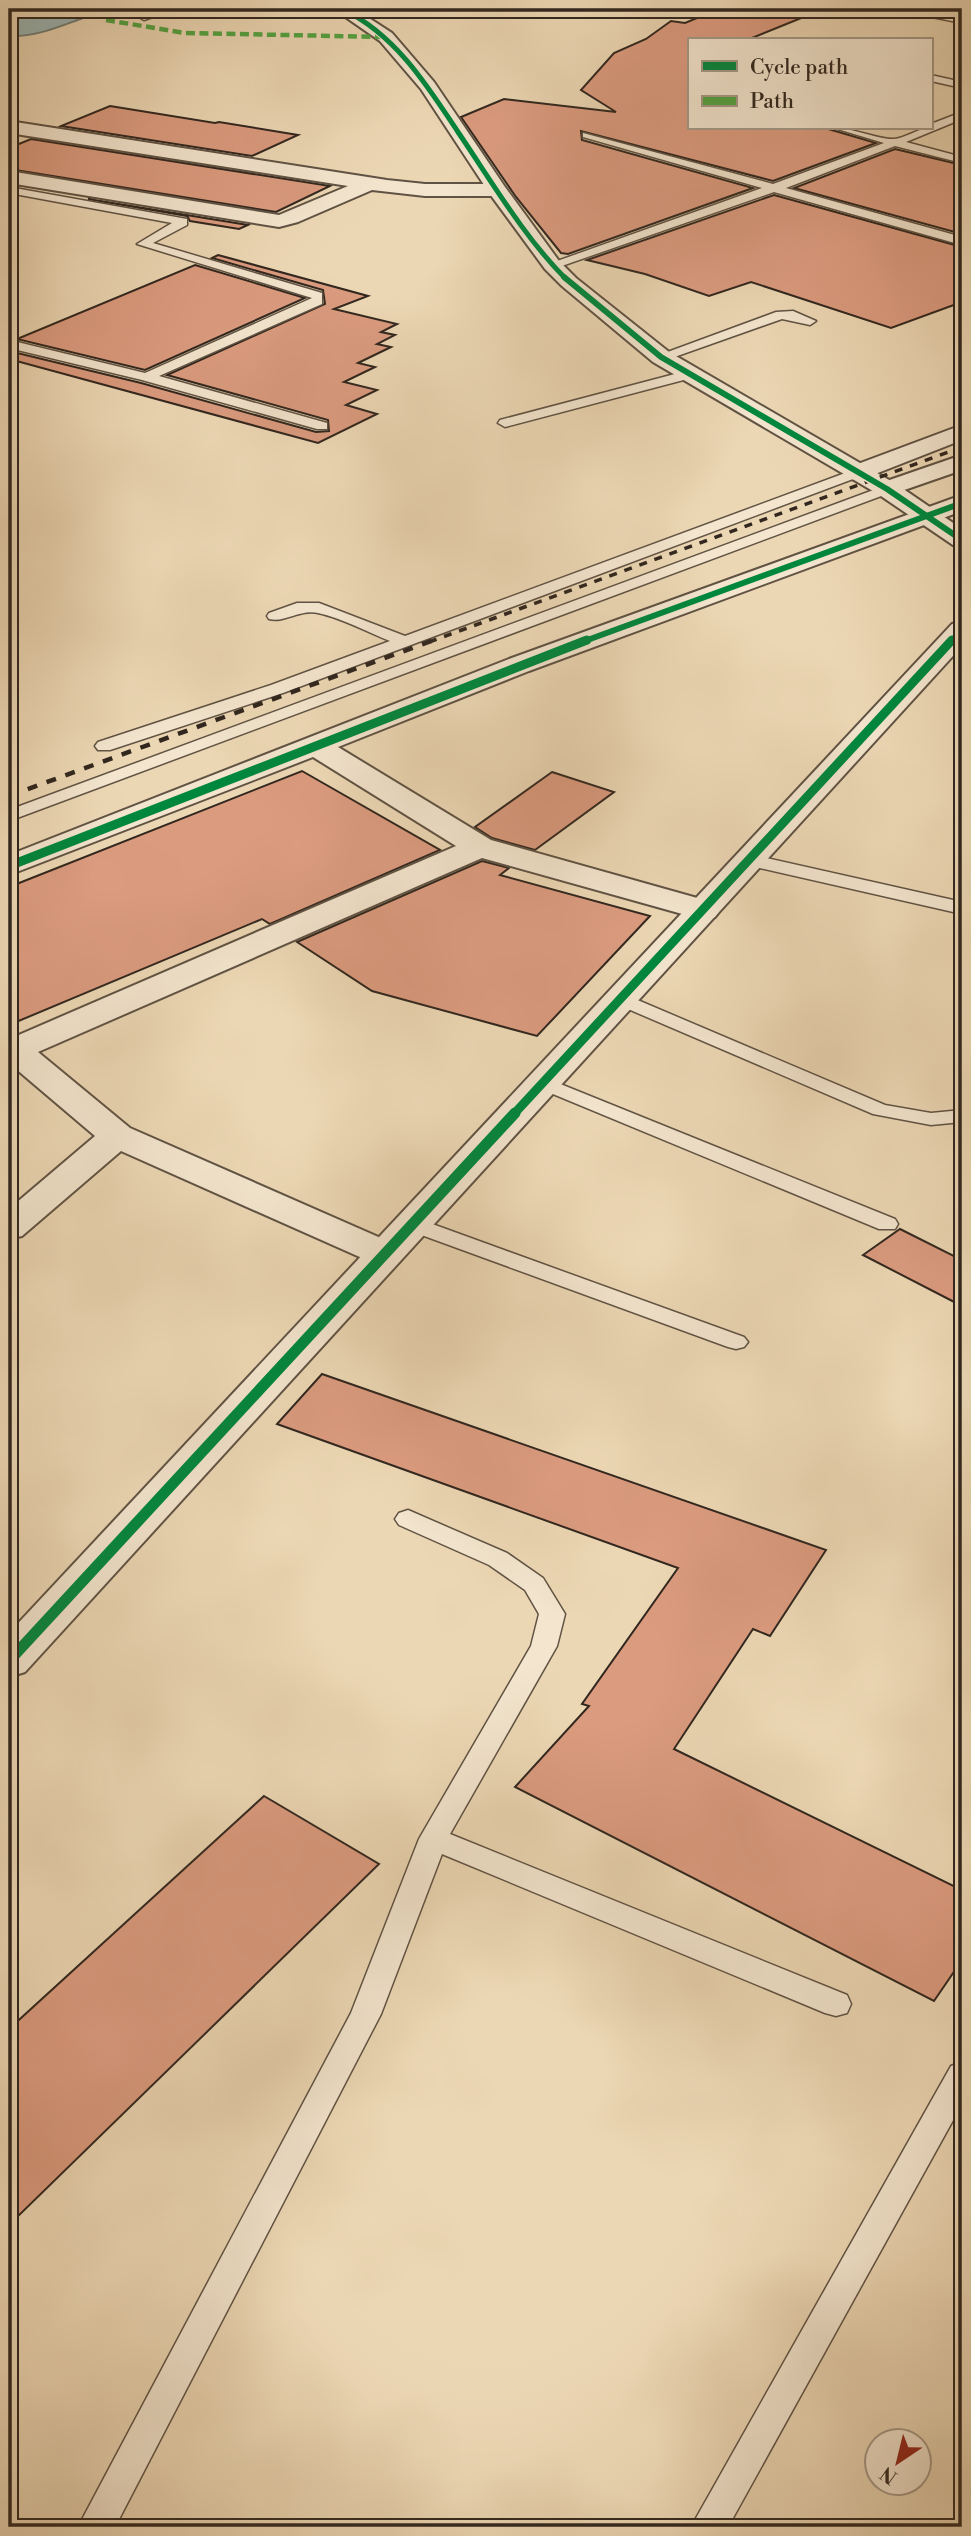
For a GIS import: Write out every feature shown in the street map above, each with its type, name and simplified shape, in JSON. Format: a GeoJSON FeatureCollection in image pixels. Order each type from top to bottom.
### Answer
{"type":"FeatureCollection","features":[{"type":"Feature","properties":{"kind":"street"},"geometry":{"type":"LineString","coordinates":[[342,9],[386,37],[428,86],[496,190],[552,265],[661,357],[887,489],[962,540]]}},
{"type":"Feature","properties":{"kind":"street"},"geometry":{"type":"LineString","coordinates":[[9,127],[425,190],[496,190]]}},
{"type":"Feature","properties":{"kind":"street"},"geometry":{"type":"LineString","coordinates":[[9,177],[279,221],[371,183]]}},
{"type":"Feature","properties":{"kind":"street"},"geometry":{"type":"LineString","coordinates":[[856,473],[962,432]]}},
{"type":"Feature","properties":{"kind":"street"},"geometry":{"type":"LineString","coordinates":[[887,489],[962,462]]}},
{"type":"Feature","properties":{"kind":"street"},"geometry":{"type":"LineString","coordinates":[[9,866],[519,665],[962,503]]}},
{"type":"Feature","properties":{"kind":"street"},"geometry":{"type":"LineString","coordinates":[[9,1661],[962,630]]}},
{"type":"Feature","properties":{"kind":"street"},"geometry":{"type":"LineString","coordinates":[[316,746],[480,847],[704,910]]}},
{"type":"Feature","properties":{"kind":"street"},"geometry":{"type":"LineString","coordinates":[[385,1254],[117,1136],[10,1049],[480,847]]}},
{"type":"Feature","properties":{"kind":"street"},"geometry":{"type":"LineString","coordinates":[[9,1228],[117,1136]]}},
{"type":"Feature","properties":{"kind":"lane"},"geometry":{"type":"LineString","coordinates":[[144,17],[171,9]]}},
{"type":"Feature","properties":{"kind":"lane"},"geometry":{"type":"LineString","coordinates":[[897,9],[962,20]]}},
{"type":"Feature","properties":{"kind":"lane"},"geometry":{"type":"LineString","coordinates":[[932,78],[962,85]]}},
{"type":"Feature","properties":{"kind":"lane"},"geometry":{"type":"LineString","coordinates":[[932,128],[962,115]]}},
{"type":"Feature","properties":{"kind":"lane"},"geometry":{"type":"LineString","coordinates":[[847,130],[962,160]]}},
{"type":"Feature","properties":{"kind":"lane"},"geometry":{"type":"LineString","coordinates":[[552,265],[776,188],[927,130]]}},
{"type":"Feature","properties":{"kind":"lane"},"geometry":{"type":"LineString","coordinates":[[587,135],[962,242]]}},
{"type":"Feature","properties":{"kind":"lane"},"geometry":{"type":"LineString","coordinates":[[9,190],[183,222],[143,244],[318,296],[318,301],[146,377]]}},
{"type":"Feature","properties":{"kind":"lane"},"geometry":{"type":"LineString","coordinates":[[661,357],[781,315],[793,315],[810,321]]}},
{"type":"Feature","properties":{"kind":"lane"},"geometry":{"type":"LineString","coordinates":[[9,344],[146,377],[322,426]]}},
{"type":"Feature","properties":{"kind":"lane"},"geometry":{"type":"LineString","coordinates":[[505,423],[690,374]]}},
{"type":"Feature","properties":{"kind":"lane"},"geometry":{"type":"LineString","coordinates":[[104,747],[406,642],[856,473]]}},
{"type":"Feature","properties":{"kind":"lane"},"geometry":{"type":"LineString","coordinates":[[9,816],[887,489]]}},
{"type":"Feature","properties":{"kind":"lane"},"geometry":{"type":"LineString","coordinates":[[275,616],[297,608],[319,608],[406,642]]}},
{"type":"Feature","properties":{"kind":"lane"},"geometry":{"type":"LineString","coordinates":[[749,860],[962,908]]}},
{"type":"Feature","properties":{"kind":"lane"},"geometry":{"type":"LineString","coordinates":[[621,999],[880,1110],[931,1119],[962,1116]]}},
{"type":"Feature","properties":{"kind":"lane"},"geometry":{"type":"LineString","coordinates":[[543,1083],[887,1224]]}},
{"type":"Feature","properties":{"kind":"lane"},"geometry":{"type":"LineString","coordinates":[[413,1224],[736,1342]]}},
{"type":"Feature","properties":{"kind":"lane"},"geometry":{"type":"LineString","coordinates":[[96,2527],[366,2014],[433,1839],[544,1646],[552,1614],[534,1584],[498,1559],[408,1519]]}},
{"type":"Feature","properties":{"kind":"lane"},"geometry":{"type":"LineString","coordinates":[[433,1839],[836,2004]]}},
{"type":"Feature","properties":{"kind":"lane"},"geometry":{"type":"LineString","coordinates":[[709,2527],[962,2075]]}},
{"type":"Feature","properties":{"kind":"water"},"geometry":{"type":"Polygon","coordinates":[[[9,9],[64,9],[79,12],[83,18],[38,33],[9,36],[9,9]]]}},
{"type":"Feature","properties":{"kind":"building"},"geometry":{"type":"Polygon","coordinates":[[[719,9],[821,10],[752,38],[688,38],[688,130],[832,130],[876,143],[773,181],[581,131],[582,140],[753,188],[568,254],[561,253],[516,197],[461,117],[504,99],[616,112],[581,90],[614,53],[646,39],[671,21],[685,23],[719,9]]]}},
{"type":"Feature","properties":{"kind":"building"},"geometry":{"type":"Polygon","coordinates":[[[110,106],[298,135],[252,156],[61,126],[110,106]]]}},
{"type":"Feature","properties":{"kind":"building"},"geometry":{"type":"Polygon","coordinates":[[[31,139],[330,186],[276,212],[9,169],[9,148],[31,139]]]}},
{"type":"Feature","properties":{"kind":"building"},"geometry":{"type":"Polygon","coordinates":[[[895,149],[962,165],[962,234],[794,188],[895,149]]]}},
{"type":"Feature","properties":{"kind":"building"},"geometry":{"type":"Polygon","coordinates":[[[774,195],[962,247],[962,302],[891,328],[751,282],[709,296],[645,274],[587,260],[774,195]]]}},
{"type":"Feature","properties":{"kind":"building"},"geometry":{"type":"Polygon","coordinates":[[[88,199],[248,225],[239,229],[190,221],[187,216],[88,199]]]}},
{"type":"Feature","properties":{"kind":"building"},"geometry":{"type":"Polygon","coordinates":[[[218,255],[368,296],[334,309],[397,324],[381,332],[395,335],[377,344],[391,347],[358,363],[375,367],[344,382],[377,390],[346,405],[377,414],[318,443],[9,359],[9,351],[141,383],[316,432],[329,431],[328,420],[167,375],[325,304],[323,290],[212,258],[218,255]]]}},
{"type":"Feature","properties":{"kind":"building"},"geometry":{"type":"Polygon","coordinates":[[[195,265],[305,298],[145,370],[17,339],[195,265]]]}},
{"type":"Feature","properties":{"kind":"building"},"geometry":{"type":"Polygon","coordinates":[[[302,771],[440,850],[270,924],[262,919],[9,1025],[9,887],[302,771]]]}},
{"type":"Feature","properties":{"kind":"building"},"geometry":{"type":"Polygon","coordinates":[[[552,772],[614,792],[535,850],[492,838],[475,827],[552,772]]]}},
{"type":"Feature","properties":{"kind":"building"},"geometry":{"type":"Polygon","coordinates":[[[482,861],[509,868],[500,875],[650,916],[537,1036],[372,991],[297,942],[482,861]]]}},
{"type":"Feature","properties":{"kind":"building"},"geometry":{"type":"Polygon","coordinates":[[[900,1229],[962,1260],[962,1306],[863,1255],[900,1229]]]}},
{"type":"Feature","properties":{"kind":"building"},"geometry":{"type":"Polygon","coordinates":[[[322,1374],[826,1550],[770,1636],[753,1629],[674,1749],[962,1890],[962,1960],[934,2001],[515,1787],[589,1706],[582,1704],[678,1568],[277,1424],[322,1374]]]}},
{"type":"Feature","properties":{"kind":"building"},"geometry":{"type":"Polygon","coordinates":[[[264,1796],[379,1864],[9,2225],[9,2029],[264,1796]]]}},
{"type":"Feature","properties":{"kind":"railway"},"geometry":{"type":"LineString","coordinates":[[429,642],[962,447]]}},
{"type":"Feature","properties":{"kind":"railway"},"geometry":{"type":"LineString","coordinates":[[9,796],[434,640]]}},
{"type":"Feature","properties":{"kind":"marked path"},"geometry":{"type":"LineString","coordinates":[[106,20],[185,33],[386,37]]}},
{"type":"Feature","properties":{"kind":"cycle path"},"geometry":{"type":"LineString","coordinates":[[342,9],[357,16],[386,37],[428,86],[497,190],[552,265],[569,282],[661,357],[887,489],[962,540]]}},
{"type":"Feature","properties":{"kind":"cycle path"},"geometry":{"type":"LineString","coordinates":[[9,866],[519,665],[962,503]]}},
{"type":"Feature","properties":{"kind":"cycle path"},"geometry":{"type":"LineString","coordinates":[[9,1661],[962,630]]}}]}
